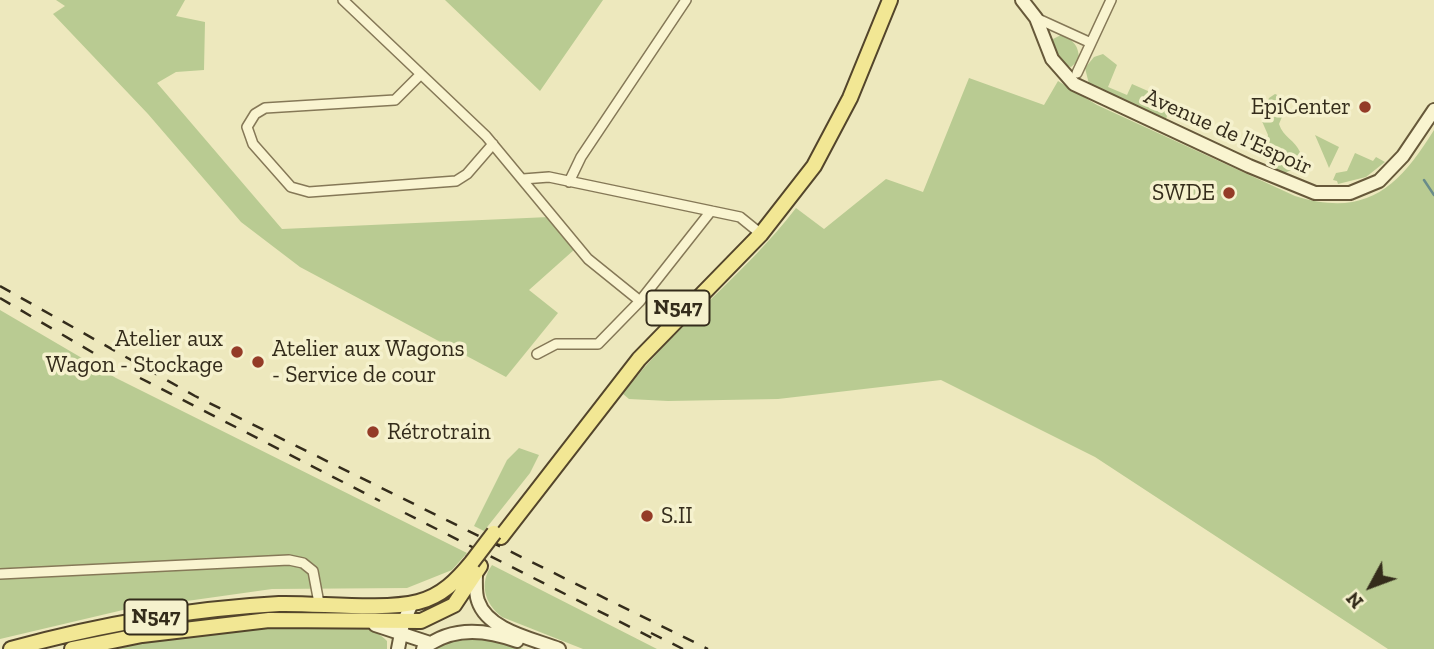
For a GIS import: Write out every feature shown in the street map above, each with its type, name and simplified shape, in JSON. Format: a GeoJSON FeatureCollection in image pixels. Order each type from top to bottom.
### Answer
{"type":"FeatureCollection","features":[{"type":"Feature","properties":{"kind":"main road","name":"N547"},"geometry":{"type":"LineString","coordinates":[[759,232],[815,153],[838,113],[884,0]]}},
{"type":"Feature","properties":{"kind":"main road","name":"N547"},"geometry":{"type":"LineString","coordinates":[[11,649],[91,629],[166,615],[235,607],[319,603],[412,603],[444,590],[476,567],[646,341],[759,232],[827,147],[850,99],[890,0]]}},
{"type":"Feature","properties":{"kind":"main road","name":"N547"},"geometry":{"type":"LineString","coordinates":[[72,649],[142,635],[289,619],[357,620],[402,628],[435,616],[454,605],[474,600],[476,567]]}},
{"type":"Feature","properties":{"kind":"street"},"geometry":{"type":"LineString","coordinates":[[344,0],[493,144],[588,259],[640,301]]}},
{"type":"Feature","properties":{"kind":"street"},"geometry":{"type":"LineString","coordinates":[[569,182],[581,157],[686,0]]}},
{"type":"Feature","properties":{"kind":"street","name":"Avenue de l'Espoir"},"geometry":{"type":"LineString","coordinates":[[1021,0],[1036,18],[1052,59],[1074,84],[1249,166],[1315,193],[1350,193],[1379,181],[1403,156],[1434,110]]}},
{"type":"Feature","properties":{"kind":"street"},"geometry":{"type":"LineString","coordinates":[[1077,74],[1111,0]]}},
{"type":"Feature","properties":{"kind":"street"},"geometry":{"type":"LineString","coordinates":[[1036,18],[1091,43]]}},
{"type":"Feature","properties":{"kind":"street"},"geometry":{"type":"LineString","coordinates":[[420,75],[395,100],[265,108],[255,114],[247,128],[253,144],[290,187],[309,192],[456,181],[467,174],[493,144]]}},
{"type":"Feature","properties":{"kind":"street"},"geometry":{"type":"LineString","coordinates":[[523,179],[536,176],[740,217],[759,232]]}},
{"type":"Feature","properties":{"kind":"street"},"geometry":{"type":"LineString","coordinates":[[537,355],[556,344],[598,344],[640,301],[711,211]]}},
{"type":"Feature","properties":{"kind":"street"},"geometry":{"type":"LineString","coordinates":[[0,574],[289,560],[303,563],[313,571],[319,603]]}},
{"type":"Feature","properties":{"kind":"street"},"geometry":{"type":"LineString","coordinates":[[444,590],[474,600],[502,627]]}},
{"type":"Feature","properties":{"kind":"street"},"geometry":{"type":"LineString","coordinates":[[473,623],[474,600]]}},
{"type":"Feature","properties":{"kind":"street"},"geometry":{"type":"LineString","coordinates":[[397,649],[412,603]]}},
{"type":"Feature","properties":{"kind":"street"},"geometry":{"type":"LineString","coordinates":[[357,620],[402,628],[421,646]]}},
{"type":"Feature","properties":{"kind":"street"},"geometry":{"type":"LineString","coordinates":[[421,646],[444,627],[473,623],[502,627],[559,649]]}},
{"type":"Feature","properties":{"kind":"street"},"geometry":{"type":"LineString","coordinates":[[379,626],[389,634],[397,649]]}},
{"type":"Feature","properties":{"kind":"street"},"geometry":{"type":"LineString","coordinates":[[421,646],[449,634],[471,631],[505,637],[537,649]]}},
{"type":"Feature","properties":{"kind":"green space"},"geometry":{"type":"Polygon","coordinates":[[[56,0],[185,0],[176,16],[205,22],[204,70],[176,72],[157,83],[282,229],[549,217],[575,249],[529,290],[558,313],[506,377],[300,267],[241,222],[148,114],[53,14],[65,6],[56,0]]]}},
{"type":"Feature","properties":{"kind":"green space"},"geometry":{"type":"Polygon","coordinates":[[[445,0],[603,0],[540,91],[445,0]]]}},
{"type":"Feature","properties":{"kind":"green space"},"geometry":{"type":"Polygon","coordinates":[[[1061,35],[1077,47],[1079,60],[1071,67],[1055,52],[1053,39],[1061,35]]]}},
{"type":"Feature","properties":{"kind":"green space"},"geometry":{"type":"Polygon","coordinates":[[[1103,54],[1117,65],[1108,87],[1127,95],[1132,84],[1173,102],[1165,121],[1089,84],[1085,68],[1094,57],[1103,54]]]}},
{"type":"Feature","properties":{"kind":"green space"},"geometry":{"type":"Polygon","coordinates":[[[969,78],[1044,105],[1058,81],[1097,105],[1295,196],[1320,202],[1342,203],[1361,200],[1378,193],[1407,168],[1434,130],[1434,649],[1388,649],[1095,457],[941,380],[778,399],[668,401],[629,399],[623,394],[664,346],[776,233],[796,208],[824,229],[886,179],[923,192],[969,78]]]}},
{"type":"Feature","properties":{"kind":"green space"},"geometry":{"type":"Polygon","coordinates":[[[1275,94],[1289,100],[1279,124],[1300,152],[1295,168],[1285,173],[1273,171],[1264,156],[1268,135],[1261,119],[1269,98],[1275,94]]]}},
{"type":"Feature","properties":{"kind":"green space"},"geometry":{"type":"Polygon","coordinates":[[[1315,135],[1339,147],[1329,168],[1327,163],[1315,135]]]}},
{"type":"Feature","properties":{"kind":"green space"},"geometry":{"type":"Polygon","coordinates":[[[1355,153],[1373,161],[1376,157],[1385,162],[1366,177],[1338,184],[1333,180],[1336,173],[1347,171],[1355,153]]]}},
{"type":"Feature","properties":{"kind":"green space"},"geometry":{"type":"Polygon","coordinates":[[[0,310],[116,378],[467,553],[452,570],[407,588],[272,589],[123,610],[0,639],[0,310]]]}},
{"type":"Feature","properties":{"kind":"green space"},"geometry":{"type":"Polygon","coordinates":[[[519,448],[539,455],[530,473],[484,531],[474,526],[507,460],[519,448]]]}},
{"type":"Feature","properties":{"kind":"green space"},"geometry":{"type":"Polygon","coordinates":[[[492,565],[657,649],[583,649],[502,617],[491,605],[485,592],[486,579],[492,565]]]}},
{"type":"Feature","properties":{"kind":"green space"},"geometry":{"type":"Polygon","coordinates":[[[338,624],[366,629],[387,641],[387,649],[98,649],[117,644],[283,625],[338,624]]]}},
{"type":"Feature","properties":{"kind":"green space"},"geometry":{"type":"Polygon","coordinates":[[[480,637],[524,649],[431,649],[454,638],[480,637]]]}},
{"type":"Feature","properties":{"kind":"waterway"},"geometry":{"type":"LineString","coordinates":[[1424,180],[1434,195]]}},
{"type":"Feature","properties":{"kind":"railway"},"geometry":{"type":"LineString","coordinates":[[0,286],[195,396],[708,649]]}},
{"type":"Feature","properties":{"kind":"railway"},"geometry":{"type":"LineString","coordinates":[[0,298],[97,355]]}},
{"type":"Feature","properties":{"kind":"railway"},"geometry":{"type":"LineString","coordinates":[[140,378],[380,501]]}},
{"type":"Feature","properties":{"kind":"railway"},"geometry":{"type":"LineString","coordinates":[[405,513],[658,641]]}},
{"type":"Feature","properties":{"kind":"railway"},"geometry":{"type":"LineString","coordinates":[[651,633],[683,649]]}},
{"type":"Feature","properties":{"kind":"place","name":"EpiCenter"},"geometry":{"type":"Point","coordinates":[1365,107]}},
{"type":"Feature","properties":{"kind":"place","name":"SWDE"},"geometry":{"type":"Point","coordinates":[1229,193]}},
{"type":"Feature","properties":{"kind":"place","name":"Atelier aux Wagon - Stockage"},"geometry":{"type":"Point","coordinates":[237,352]}},
{"type":"Feature","properties":{"kind":"place","name":"Atelier aux Wagons - Service de cour"},"geometry":{"type":"Point","coordinates":[258,362]}},
{"type":"Feature","properties":{"kind":"place","name":"Rétrotrain"},"geometry":{"type":"Point","coordinates":[373,432]}},
{"type":"Feature","properties":{"kind":"place","name":"S.II"},"geometry":{"type":"Point","coordinates":[647,516]}}]}
